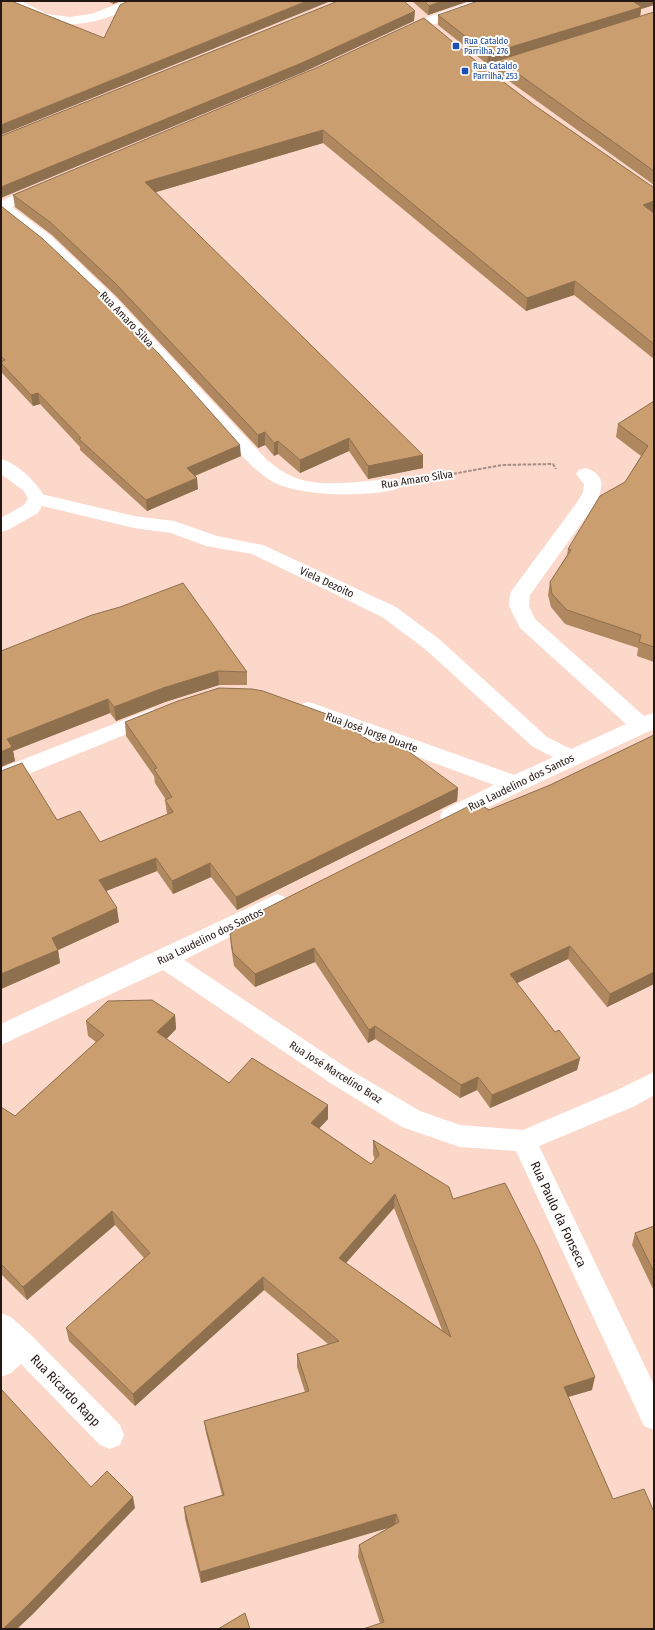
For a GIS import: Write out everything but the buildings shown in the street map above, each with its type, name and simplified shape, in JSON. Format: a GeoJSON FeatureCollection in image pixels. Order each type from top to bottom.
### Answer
{"type":"FeatureCollection","features":[{"type":"Feature","properties":{"kind":"street"},"geometry":{"type":"LineString","coordinates":[[11,1],[46,18],[64,22],[77,22],[99,17],[136,1]]}},
{"type":"Feature","properties":{"kind":"street"},"geometry":{"type":"LineString","coordinates":[[388,40],[424,23],[487,1]]}},
{"type":"Feature","properties":{"kind":"street"},"geometry":{"type":"LineString","coordinates":[[413,12],[436,32]]}},
{"type":"Feature","properties":{"kind":"street"},"geometry":{"type":"LineString","coordinates":[[484,72],[543,53]]}},
{"type":"Feature","properties":{"kind":"street"},"geometry":{"type":"LineString","coordinates":[[472,62],[496,81]]}},
{"type":"Feature","properties":{"kind":"street"},"geometry":{"type":"LineString","coordinates":[[1,206],[52,184]]}},
{"type":"Feature","properties":{"kind":"street","name":"Rua Amaro Silva"},"geometry":{"type":"LineString","coordinates":[[1,206],[14,214],[69,261],[130,319],[261,464],[279,478],[297,484],[320,488],[391,485]]}},
{"type":"Feature","properties":{"kind":"street"},"geometry":{"type":"LineString","coordinates":[[1,465],[31,488],[37,498],[32,509],[1,526]]}},
{"type":"Feature","properties":{"kind":"street"},"geometry":{"type":"LineString","coordinates":[[585,474],[593,483],[592,492],[586,503],[520,594],[519,606],[527,623],[648,723]]}},
{"type":"Feature","properties":{"kind":"street","name":"Viela Dezoito"},"geometry":{"type":"LineString","coordinates":[[37,498],[134,522],[174,527],[213,542],[256,549],[342,588],[389,612],[432,644],[540,742],[571,758]]}},
{"type":"Feature","properties":{"kind":"street","name":"Rua José Jorge Duarte"},"geometry":{"type":"LineString","coordinates":[[288,703],[515,784]]}},
{"type":"Feature","properties":{"kind":"street"},"geometry":{"type":"LineString","coordinates":[[1,777],[172,708]]}},
{"type":"Feature","properties":{"kind":"street","name":"Rua Laudelino dos Santos"},"geometry":{"type":"LineString","coordinates":[[431,826],[515,784],[648,723]]}},
{"type":"Feature","properties":{"kind":"street","name":"Rua Laudelino dos Santos"},"geometry":{"type":"LineString","coordinates":[[1,1035],[164,959],[298,892]]}},
{"type":"Feature","properties":{"kind":"street","name":"Rua José Marcelino Braz"},"geometry":{"type":"LineString","coordinates":[[164,959],[340,1077],[411,1119],[460,1136],[524,1141]]}},
{"type":"Feature","properties":{"kind":"street"},"geometry":{"type":"LineString","coordinates":[[524,1141],[626,1098],[654,1083]]}},
{"type":"Feature","properties":{"kind":"street","name":"Rua Paulo da Fonseca"},"geometry":{"type":"LineString","coordinates":[[524,1141],[654,1416]]}},
{"type":"Feature","properties":{"kind":"street","name":"Rua Ricardo Rapp"},"geometry":{"type":"LineString","coordinates":[[1,1326],[22,1345],[110,1435]]}},
{"type":"Feature","properties":{"kind":"street","name":"Rua Ricardo Rapp"},"geometry":{"type":"LineString","coordinates":[[1,1364],[22,1345]]}},
{"type":"Feature","properties":{"kind":"path","name":"Rua Amaro Silva"},"geometry":{"type":"LineString","coordinates":[[391,485],[502,465],[553,464],[557,471],[585,474]]}},
{"type":"Feature","properties":{"kind":"place","name":"Rua Cataldo Parrilha, 276"},"geometry":{"type":"Point","coordinates":[456,46]}},
{"type":"Feature","properties":{"kind":"place","name":"Rua Cataldo Parrilha, 253"},"geometry":{"type":"Point","coordinates":[465,71]}}]}
